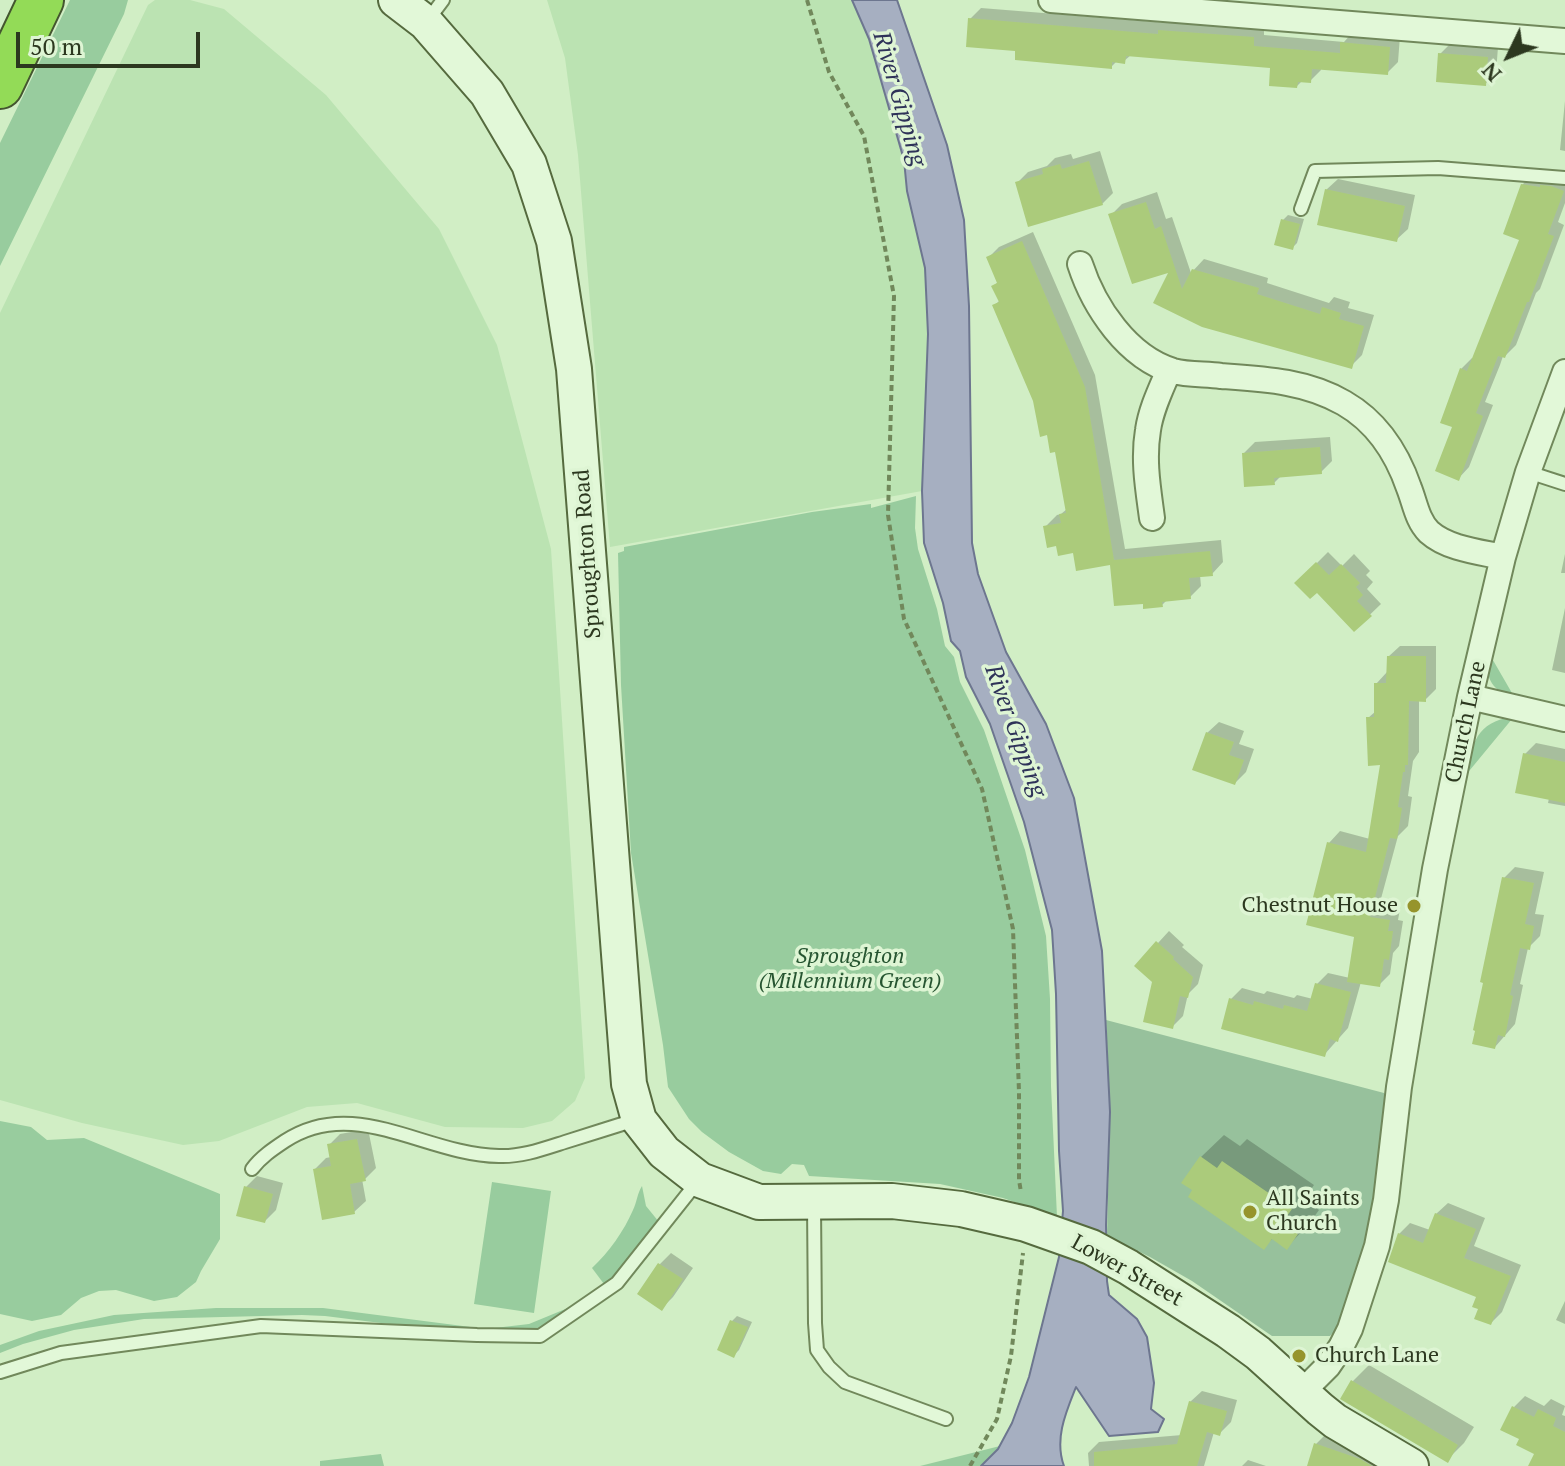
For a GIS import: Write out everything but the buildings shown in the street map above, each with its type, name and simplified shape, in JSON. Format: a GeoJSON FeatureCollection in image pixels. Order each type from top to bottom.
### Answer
{"type":"FeatureCollection","features":[{"type":"Feature","properties":{"kind":"highway"},"geometry":{"type":"LineString","coordinates":[[0,86],[41,0]]}},
{"type":"Feature","properties":{"kind":"street","name":"Sproughton Road"},"geometry":{"type":"LineString","coordinates":[[396,0],[435,11],[529,164],[554,241],[574,369],[629,1084],[639,1120],[664,1152]]}},
{"type":"Feature","properties":{"kind":"street"},"geometry":{"type":"LineString","coordinates":[[1051,0],[1565,41]]}},
{"type":"Feature","properties":{"kind":"street"},"geometry":{"type":"LineString","coordinates":[[1080,264],[1097,304],[1115,330],[1140,353],[1169,370],[1281,380],[1307,386],[1347,404],[1379,431],[1391,447],[1421,521],[1429,532],[1453,545],[1503,557]]}},
{"type":"Feature","properties":{"kind":"street"},"geometry":{"type":"LineString","coordinates":[[1152,518],[1146,470],[1148,429],[1169,370]]}},
{"type":"Feature","properties":{"kind":"street","name":"Church Lane"},"geometry":{"type":"LineString","coordinates":[[1301,1393],[1328,1366],[1341,1347],[1350,1329],[1377,1246],[1386,1200],[1399,1087],[1435,869],[1470,697],[1503,557],[1528,472],[1565,372]]}},
{"type":"Feature","properties":{"kind":"street"},"geometry":{"type":"LineString","coordinates":[[1470,697],[1565,719]]}},
{"type":"Feature","properties":{"kind":"street","name":"Lower Street"},"geometry":{"type":"LineString","coordinates":[[664,1152],[700,1180],[759,1202],[892,1201],[961,1209],[1036,1227],[1091,1247],[1228,1331],[1258,1353],[1335,1421],[1411,1466]]}},
{"type":"Feature","properties":{"kind":"lane"},"geometry":{"type":"LineString","coordinates":[[1301,209],[1315,171],[1438,168],[1565,178]]}},
{"type":"Feature","properties":{"kind":"lane"},"geometry":{"type":"LineString","coordinates":[[1528,472],[1565,484]]}},
{"type":"Feature","properties":{"kind":"lane"},"geometry":{"type":"LineString","coordinates":[[252,1169],[293,1136],[309,1127],[328,1124],[373,1126],[468,1152],[512,1156],[639,1120]]}},
{"type":"Feature","properties":{"kind":"lane"},"geometry":{"type":"LineString","coordinates":[[0,1372],[61,1353],[261,1326],[540,1336],[617,1283],[700,1180]]}},
{"type":"Feature","properties":{"kind":"lane"},"geometry":{"type":"LineString","coordinates":[[814,1202],[817,1350],[845,1382],[946,1419]]}},
{"type":"Feature","properties":{"kind":"path"},"geometry":{"type":"LineString","coordinates":[[807,0],[829,72],[864,136],[894,296],[888,515],[904,619],[982,789],[1013,929],[1019,1180],[1036,1227],[997,1419],[970,1466]]}},
{"type":"Feature","properties":{"kind":"green space"},"geometry":{"type":"Polygon","coordinates":[[[70,0],[128,0],[124,14],[0,266],[0,143],[70,0]]]}},
{"type":"Feature","properties":{"kind":"green space"},"geometry":{"type":"Polygon","coordinates":[[[155,0],[190,0],[224,9],[326,95],[439,229],[497,345],[551,549],[585,1078],[575,1101],[552,1121],[523,1128],[445,1127],[357,1103],[307,1107],[219,1141],[183,1145],[82,1123],[0,1100],[0,313],[148,5],[155,0]]]}},
{"type":"Feature","properties":{"kind":"green space"},"geometry":{"type":"Polygon","coordinates":[[[547,0],[852,0],[869,39],[904,160],[907,191],[925,268],[928,334],[922,491],[610,547],[578,155],[565,58],[547,0]]]}},
{"type":"Feature","properties":{"kind":"green space","name":"Sproughton (Millennium Green)"},"geometry":{"type":"Polygon","coordinates":[[[916,496],[918,549],[945,646],[954,657],[960,682],[984,730],[1025,850],[1046,936],[1057,1217],[1003,1198],[940,1184],[809,1176],[804,1165],[792,1164],[781,1174],[763,1171],[702,1132],[689,1119],[668,1087],[631,853],[621,685],[618,553],[624,551],[624,547],[812,512],[871,504],[871,508],[916,496]]]}},
{"type":"Feature","properties":{"kind":"green space"},"geometry":{"type":"Polygon","coordinates":[[[1490,655],[1516,700],[1492,684],[1488,672],[1490,655]]]}},
{"type":"Feature","properties":{"kind":"green space"},"geometry":{"type":"Polygon","coordinates":[[[1506,718],[1512,719],[1465,776],[1476,740],[1487,726],[1506,718]]]}},
{"type":"Feature","properties":{"kind":"green space"},"geometry":{"type":"Polygon","coordinates":[[[1106,1020],[1384,1093],[1389,1099],[1363,1266],[1339,1327],[1330,1336],[1272,1336],[1192,1281],[1107,1236],[1110,1112],[1106,1020]]]}},
{"type":"Feature","properties":{"kind":"green space"},"geometry":{"type":"Polygon","coordinates":[[[0,1121],[31,1127],[47,1140],[84,1138],[220,1194],[220,1239],[196,1282],[177,1297],[154,1301],[116,1290],[99,1291],[81,1298],[61,1315],[32,1321],[0,1314],[0,1121]]]}},
{"type":"Feature","properties":{"kind":"green space"},"geometry":{"type":"Polygon","coordinates":[[[492,1182],[551,1191],[534,1313],[474,1304],[492,1182]]]}},
{"type":"Feature","properties":{"kind":"green space"},"geometry":{"type":"Polygon","coordinates":[[[642,1186],[646,1206],[659,1222],[636,1262],[605,1296],[539,1333],[506,1337],[477,1335],[302,1315],[144,1319],[74,1330],[0,1353],[0,1345],[39,1331],[114,1315],[216,1308],[323,1308],[486,1329],[529,1324],[580,1303],[604,1284],[592,1268],[621,1233],[642,1186]]]}},
{"type":"Feature","properties":{"kind":"green space"},"geometry":{"type":"Polygon","coordinates":[[[1000,1446],[981,1466],[920,1466],[1000,1446]]]}},
{"type":"Feature","properties":{"kind":"green space"},"geometry":{"type":"Polygon","coordinates":[[[381,1454],[384,1466],[320,1466],[320,1461],[381,1454]]]}},
{"type":"Feature","properties":{"kind":"water","name":"River Gipping"},"geometry":{"type":"Polygon","coordinates":[[[852,0],[897,0],[947,145],[964,220],[969,306],[972,543],[978,574],[1006,652],[1046,724],[1074,798],[1102,951],[1110,1112],[1107,1281],[1109,1295],[1137,1319],[1147,1337],[1154,1383],[1151,1409],[1164,1419],[1158,1432],[1109,1436],[1076,1387],[1061,1436],[1064,1466],[981,1466],[998,1449],[1012,1423],[1029,1377],[1059,1257],[1063,1211],[1052,930],[1024,822],[990,724],[966,677],[960,651],[951,641],[924,543],[922,491],[928,334],[925,268],[907,191],[904,160],[869,39],[852,0]]]}},
{"type":"Feature","properties":{"kind":"place","name":"Chestnut House"},"geometry":{"type":"Point","coordinates":[1414,906]}},
{"type":"Feature","properties":{"kind":"place","name":"All Saints Church"},"geometry":{"type":"Point","coordinates":[1250,1212]}},
{"type":"Feature","properties":{"kind":"place","name":"Church Lane"},"geometry":{"type":"Point","coordinates":[1299,1356]}}]}
